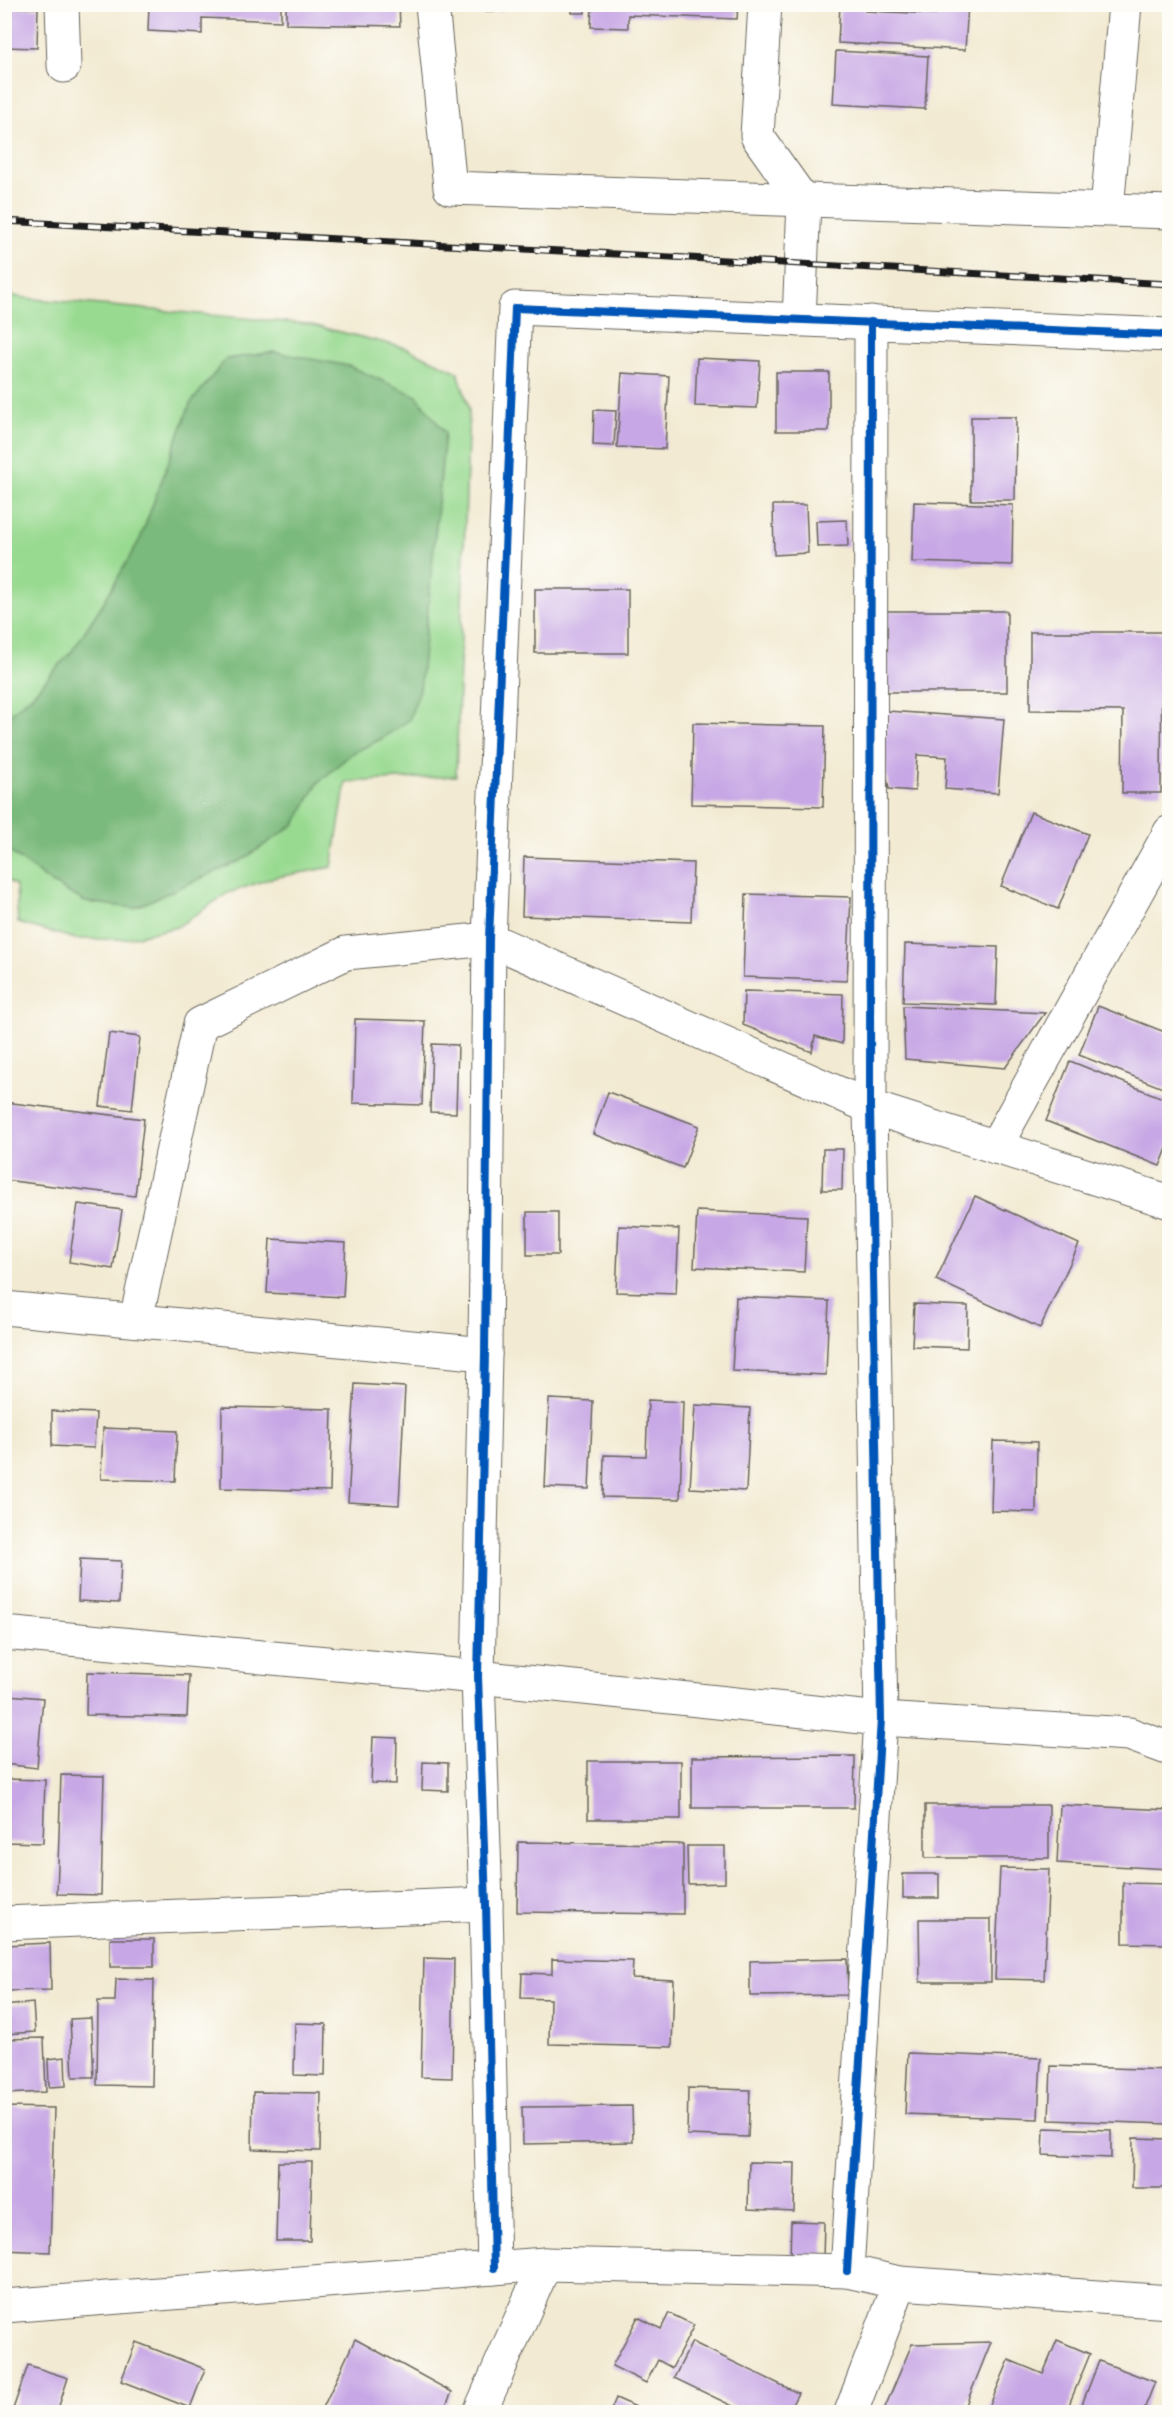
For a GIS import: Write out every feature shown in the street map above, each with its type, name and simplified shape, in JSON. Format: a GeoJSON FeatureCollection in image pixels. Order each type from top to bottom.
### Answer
{"type":"FeatureCollection","features":[{"type":"Feature","properties":{"kind":"street"},"geometry":{"type":"LineString","coordinates":[[62,4],[64,66]]}},
{"type":"Feature","properties":{"kind":"street"},"geometry":{"type":"LineString","coordinates":[[432,4],[450,189],[1170,212]]}},
{"type":"Feature","properties":{"kind":"street"},"geometry":{"type":"LineString","coordinates":[[765,4],[758,136],[804,202],[799,320]]}},
{"type":"Feature","properties":{"kind":"street"},"geometry":{"type":"LineString","coordinates":[[1107,209],[1125,4]]}},
{"type":"Feature","properties":{"kind":"street"},"geometry":{"type":"LineString","coordinates":[[494,2268],[486,1904],[477,1677],[485,1354],[489,939],[514,308],[1169,335],[1170,342]]}},
{"type":"Feature","properties":{"kind":"street"},"geometry":{"type":"LineString","coordinates":[[848,2271],[881,1719],[870,1107],[871,322]]}},
{"type":"Feature","properties":{"kind":"street"},"geometry":{"type":"LineString","coordinates":[[995,1147],[1170,832]]}},
{"type":"Feature","properties":{"kind":"street"},"geometry":{"type":"LineString","coordinates":[[136,1320],[200,1024],[346,953],[489,939],[870,1107],[1170,1202]]}},
{"type":"Feature","properties":{"kind":"street"},"geometry":{"type":"LineString","coordinates":[[4,1308],[485,1354]]}},
{"type":"Feature","properties":{"kind":"street"},"geometry":{"type":"LineString","coordinates":[[4,1633],[477,1677],[881,1719],[1129,1734],[1170,1749]]}},
{"type":"Feature","properties":{"kind":"street"},"geometry":{"type":"LineString","coordinates":[[4,1923],[486,1904]]}},
{"type":"Feature","properties":{"kind":"street"},"geometry":{"type":"LineString","coordinates":[[480,2412],[544,2264]]}},
{"type":"Feature","properties":{"kind":"street"},"geometry":{"type":"LineString","coordinates":[[4,2306],[544,2264],[848,2271],[900,2283],[1170,2302]]}},
{"type":"Feature","properties":{"kind":"street"},"geometry":{"type":"LineString","coordinates":[[851,2412],[900,2283]]}},
{"type":"Feature","properties":{"kind":"green space"},"geometry":{"type":"Polygon","coordinates":[[[4,294],[25,298],[308,324],[406,348],[458,372],[469,408],[456,776],[346,782],[332,867],[272,878],[228,893],[177,927],[124,939],[76,939],[18,923],[16,886],[4,878],[4,294]]]}},
{"type":"Feature","properties":{"kind":"green space"},"geometry":{"type":"Polygon","coordinates":[[[274,352],[349,366],[417,396],[445,433],[420,689],[409,720],[381,739],[351,754],[318,783],[295,824],[242,860],[134,908],[85,902],[52,883],[5,848],[5,718],[33,694],[72,651],[102,605],[140,539],[190,404],[226,359],[274,352]]]}},
{"type":"Feature","properties":{"kind":"building"},"geometry":{"type":"Polygon","coordinates":[[[149,4],[281,4],[281,21],[202,18],[202,34],[148,31],[149,4]]]}},
{"type":"Feature","properties":{"kind":"building"},"geometry":{"type":"Polygon","coordinates":[[[286,4],[399,4],[400,26],[286,24],[286,4]]]}},
{"type":"Feature","properties":{"kind":"building"},"geometry":{"type":"Polygon","coordinates":[[[471,4],[503,4],[503,11],[471,11],[471,4]]]}},
{"type":"Feature","properties":{"kind":"building"},"geometry":{"type":"Polygon","coordinates":[[[572,4],[585,4],[585,13],[572,13],[572,4]]]}},
{"type":"Feature","properties":{"kind":"building"},"geometry":{"type":"Polygon","coordinates":[[[592,4],[738,4],[737,19],[628,15],[628,28],[591,27],[592,4]]]}},
{"type":"Feature","properties":{"kind":"building"},"geometry":{"type":"Polygon","coordinates":[[[840,4],[865,4],[865,11],[936,14],[937,4],[968,4],[965,50],[838,43],[840,4]]]}},
{"type":"Feature","properties":{"kind":"building"},"geometry":{"type":"Polygon","coordinates":[[[4,8],[38,8],[37,48],[4,47],[4,8]]]}},
{"type":"Feature","properties":{"kind":"building"},"geometry":{"type":"Polygon","coordinates":[[[836,51],[928,56],[925,109],[833,104],[836,51]]]}},
{"type":"Feature","properties":{"kind":"building"},"geometry":{"type":"Polygon","coordinates":[[[697,358],[760,361],[757,408],[695,406],[697,358]]]}},
{"type":"Feature","properties":{"kind":"building"},"geometry":{"type":"Polygon","coordinates":[[[776,372],[829,372],[829,431],[776,431],[776,372]]]}},
{"type":"Feature","properties":{"kind":"building"},"geometry":{"type":"Polygon","coordinates":[[[622,373],[669,376],[665,449],[617,447],[622,373]]]}},
{"type":"Feature","properties":{"kind":"building"},"geometry":{"type":"Polygon","coordinates":[[[594,410],[616,411],[614,446],[593,445],[594,410]]]}},
{"type":"Feature","properties":{"kind":"building"},"geometry":{"type":"Polygon","coordinates":[[[971,417],[1016,417],[1015,500],[971,500],[971,417]]]}},
{"type":"Feature","properties":{"kind":"building"},"geometry":{"type":"Polygon","coordinates":[[[914,502],[1013,505],[1012,565],[912,562],[914,502]]]}},
{"type":"Feature","properties":{"kind":"building"},"geometry":{"type":"Polygon","coordinates":[[[773,505],[806,505],[808,553],[774,555],[773,505]]]}},
{"type":"Feature","properties":{"kind":"building"},"geometry":{"type":"Polygon","coordinates":[[[847,520],[848,546],[817,547],[816,521],[847,520]]]}},
{"type":"Feature","properties":{"kind":"building"},"geometry":{"type":"Polygon","coordinates":[[[535,589],[628,589],[628,653],[535,653],[535,589]]]}},
{"type":"Feature","properties":{"kind":"building"},"geometry":{"type":"Polygon","coordinates":[[[887,611],[1007,611],[1007,692],[887,692],[887,611]]]}},
{"type":"Feature","properties":{"kind":"building"},"geometry":{"type":"Polygon","coordinates":[[[1030,632],[1162,632],[1161,793],[1122,793],[1123,711],[1030,710],[1030,632]]]}},
{"type":"Feature","properties":{"kind":"building"},"geometry":{"type":"Polygon","coordinates":[[[887,711],[1004,719],[998,793],[945,789],[947,757],[917,755],[915,791],[889,789],[884,761],[887,711]]]}},
{"type":"Feature","properties":{"kind":"building"},"geometry":{"type":"Polygon","coordinates":[[[693,723],[825,726],[823,807],[691,804],[693,723]]]}},
{"type":"Feature","properties":{"kind":"building"},"geometry":{"type":"Polygon","coordinates":[[[1031,812],[1088,834],[1058,909],[1001,886],[1031,812]]]}},
{"type":"Feature","properties":{"kind":"building"},"geometry":{"type":"Polygon","coordinates":[[[524,857],[693,863],[691,922],[522,916],[524,857]]]}},
{"type":"Feature","properties":{"kind":"building"},"geometry":{"type":"Polygon","coordinates":[[[746,894],[851,897],[847,981],[743,977],[746,894]]]}},
{"type":"Feature","properties":{"kind":"building"},"geometry":{"type":"Polygon","coordinates":[[[905,944],[998,947],[996,1005],[903,1002],[905,944]]]}},
{"type":"Feature","properties":{"kind":"building"},"geometry":{"type":"Polygon","coordinates":[[[744,991],[843,994],[842,1044],[815,1036],[812,1052],[743,1025],[744,991]]]}},
{"type":"Feature","properties":{"kind":"building"},"geometry":{"type":"Polygon","coordinates":[[[903,1006],[1045,1013],[1005,1068],[905,1059],[903,1006]]]}},
{"type":"Feature","properties":{"kind":"building"},"geometry":{"type":"Polygon","coordinates":[[[1098,1006],[1170,1034],[1170,1091],[1079,1055],[1098,1006]]]}},
{"type":"Feature","properties":{"kind":"building"},"geometry":{"type":"Polygon","coordinates":[[[355,1019],[425,1021],[422,1105],[353,1103],[355,1019]]]}},
{"type":"Feature","properties":{"kind":"building"},"geometry":{"type":"Polygon","coordinates":[[[109,1033],[140,1037],[132,1110],[100,1106],[109,1033]]]}},
{"type":"Feature","properties":{"kind":"building"},"geometry":{"type":"Polygon","coordinates":[[[432,1044],[458,1045],[456,1113],[430,1112],[432,1044]]]}},
{"type":"Feature","properties":{"kind":"building"},"geometry":{"type":"Polygon","coordinates":[[[1070,1061],[1170,1101],[1170,1141],[1160,1166],[1046,1121],[1070,1061]]]}},
{"type":"Feature","properties":{"kind":"building"},"geometry":{"type":"Polygon","coordinates":[[[608,1092],[699,1126],[683,1168],[593,1134],[608,1092]]]}},
{"type":"Feature","properties":{"kind":"building"},"geometry":{"type":"Polygon","coordinates":[[[4,1102],[144,1119],[135,1196],[4,1180],[4,1102]]]}},
{"type":"Feature","properties":{"kind":"building"},"geometry":{"type":"Polygon","coordinates":[[[823,1149],[843,1149],[842,1190],[822,1190],[823,1149]]]}},
{"type":"Feature","properties":{"kind":"building"},"geometry":{"type":"Polygon","coordinates":[[[975,1196],[1079,1244],[1040,1328],[936,1280],[975,1196]]]}},
{"type":"Feature","properties":{"kind":"building"},"geometry":{"type":"Polygon","coordinates":[[[78,1204],[122,1210],[113,1269],[69,1262],[78,1204]]]}},
{"type":"Feature","properties":{"kind":"building"},"geometry":{"type":"Polygon","coordinates":[[[697,1211],[807,1216],[804,1272],[694,1267],[697,1211]]]}},
{"type":"Feature","properties":{"kind":"building"},"geometry":{"type":"Polygon","coordinates":[[[527,1212],[558,1212],[558,1255],[527,1255],[527,1212]]]}},
{"type":"Feature","properties":{"kind":"building"},"geometry":{"type":"Polygon","coordinates":[[[619,1226],[679,1229],[676,1294],[616,1292],[619,1226]]]}},
{"type":"Feature","properties":{"kind":"building"},"geometry":{"type":"Polygon","coordinates":[[[270,1239],[346,1243],[343,1297],[267,1293],[270,1239]]]}},
{"type":"Feature","properties":{"kind":"building"},"geometry":{"type":"Polygon","coordinates":[[[736,1297],[829,1301],[826,1375],[732,1371],[736,1297]]]}},
{"type":"Feature","properties":{"kind":"building"},"geometry":{"type":"Polygon","coordinates":[[[914,1304],[968,1306],[967,1348],[912,1346],[914,1304]]]}},
{"type":"Feature","properties":{"kind":"building"},"geometry":{"type":"Polygon","coordinates":[[[355,1384],[405,1387],[399,1505],[348,1502],[355,1384]]]}},
{"type":"Feature","properties":{"kind":"building"},"geometry":{"type":"Polygon","coordinates":[[[549,1399],[593,1401],[589,1489],[545,1487],[549,1399]]]}},
{"type":"Feature","properties":{"kind":"building"},"geometry":{"type":"Polygon","coordinates":[[[648,1400],[683,1402],[680,1499],[603,1497],[604,1455],[646,1456],[648,1400]]]}},
{"type":"Feature","properties":{"kind":"building"},"geometry":{"type":"Polygon","coordinates":[[[695,1405],[750,1408],[746,1491],[690,1488],[695,1405]]]}},
{"type":"Feature","properties":{"kind":"building"},"geometry":{"type":"Polygon","coordinates":[[[222,1407],[332,1409],[330,1491],[221,1488],[222,1407]]]}},
{"type":"Feature","properties":{"kind":"building"},"geometry":{"type":"Polygon","coordinates":[[[52,1411],[96,1413],[94,1448],[52,1446],[52,1411]]]}},
{"type":"Feature","properties":{"kind":"building"},"geometry":{"type":"Polygon","coordinates":[[[103,1428],[177,1431],[175,1481],[101,1479],[103,1428]]]}},
{"type":"Feature","properties":{"kind":"building"},"geometry":{"type":"Polygon","coordinates":[[[993,1441],[1037,1442],[1036,1512],[991,1511],[993,1441]]]}},
{"type":"Feature","properties":{"kind":"building"},"geometry":{"type":"Polygon","coordinates":[[[80,1559],[121,1561],[119,1603],[78,1601],[80,1559]]]}},
{"type":"Feature","properties":{"kind":"building"},"geometry":{"type":"Polygon","coordinates":[[[87,1672],[189,1675],[187,1717],[86,1715],[87,1672]]]}},
{"type":"Feature","properties":{"kind":"building"},"geometry":{"type":"Polygon","coordinates":[[[8,1695],[43,1698],[37,1768],[4,1764],[8,1695]]]}},
{"type":"Feature","properties":{"kind":"building"},"geometry":{"type":"Polygon","coordinates":[[[373,1737],[397,1738],[396,1784],[371,1783],[373,1737]]]}},
{"type":"Feature","properties":{"kind":"building"},"geometry":{"type":"Polygon","coordinates":[[[855,1756],[854,1808],[692,1808],[692,1757],[855,1756]]]}},
{"type":"Feature","properties":{"kind":"building"},"geometry":{"type":"Polygon","coordinates":[[[588,1761],[681,1761],[681,1819],[588,1819],[588,1761]]]}},
{"type":"Feature","properties":{"kind":"building"},"geometry":{"type":"Polygon","coordinates":[[[423,1762],[448,1763],[448,1791],[422,1790],[423,1762]]]}},
{"type":"Feature","properties":{"kind":"building"},"geometry":{"type":"Polygon","coordinates":[[[61,1775],[104,1776],[101,1895],[57,1894],[61,1775]]]}},
{"type":"Feature","properties":{"kind":"building"},"geometry":{"type":"Polygon","coordinates":[[[4,1779],[45,1780],[43,1843],[4,1842],[4,1779]]]}},
{"type":"Feature","properties":{"kind":"building"},"geometry":{"type":"Polygon","coordinates":[[[925,1805],[1049,1805],[1049,1858],[925,1858],[925,1805]]]}},
{"type":"Feature","properties":{"kind":"building"},"geometry":{"type":"Polygon","coordinates":[[[1060,1805],[1170,1810],[1170,1869],[1057,1863],[1060,1805]]]}},
{"type":"Feature","properties":{"kind":"building"},"geometry":{"type":"Polygon","coordinates":[[[518,1842],[683,1844],[683,1914],[517,1912],[518,1842]]]}},
{"type":"Feature","properties":{"kind":"building"},"geometry":{"type":"Polygon","coordinates":[[[687,1846],[725,1846],[725,1883],[688,1884],[687,1846]]]}},
{"type":"Feature","properties":{"kind":"building"},"geometry":{"type":"Polygon","coordinates":[[[1000,1868],[1049,1869],[1044,1980],[995,1979],[1000,1868]]]}},
{"type":"Feature","properties":{"kind":"building"},"geometry":{"type":"Polygon","coordinates":[[[903,1874],[939,1874],[939,1898],[903,1898],[903,1874]]]}},
{"type":"Feature","properties":{"kind":"building"},"geometry":{"type":"Polygon","coordinates":[[[1123,1883],[1170,1884],[1170,1944],[1123,1943],[1123,1883]]]}},
{"type":"Feature","properties":{"kind":"building"},"geometry":{"type":"Polygon","coordinates":[[[919,1919],[991,1919],[991,1982],[920,1982],[919,1919]]]}},
{"type":"Feature","properties":{"kind":"building"},"geometry":{"type":"Polygon","coordinates":[[[110,1939],[154,1939],[154,1967],[110,1967],[110,1939]]]}},
{"type":"Feature","properties":{"kind":"building"},"geometry":{"type":"Polygon","coordinates":[[[50,1943],[51,1990],[4,1991],[4,1945],[50,1943]]]}},
{"type":"Feature","properties":{"kind":"building"},"geometry":{"type":"Polygon","coordinates":[[[424,1958],[454,1959],[452,2078],[421,2077],[424,1958]]]}},
{"type":"Feature","properties":{"kind":"building"},"geometry":{"type":"Polygon","coordinates":[[[552,1959],[633,1961],[632,1978],[674,1980],[672,2047],[549,2044],[550,1999],[521,1998],[522,1973],[552,1974],[552,1959]]]}},
{"type":"Feature","properties":{"kind":"building"},"geometry":{"type":"Polygon","coordinates":[[[847,1959],[848,1995],[750,1996],[750,1961],[847,1959]]]}},
{"type":"Feature","properties":{"kind":"building"},"geometry":{"type":"Polygon","coordinates":[[[116,1979],[154,1980],[152,2086],[97,2085],[98,2001],[115,2001],[116,1979]]]}},
{"type":"Feature","properties":{"kind":"building"},"geometry":{"type":"Polygon","coordinates":[[[33,2003],[35,2032],[4,2034],[4,2006],[33,2003]]]}},
{"type":"Feature","properties":{"kind":"building"},"geometry":{"type":"Polygon","coordinates":[[[91,2018],[94,2077],[73,2077],[70,2019],[91,2018]]]}},
{"type":"Feature","properties":{"kind":"building"},"geometry":{"type":"Polygon","coordinates":[[[295,2023],[326,2024],[325,2076],[294,2075],[295,2023]]]}},
{"type":"Feature","properties":{"kind":"building"},"geometry":{"type":"Polygon","coordinates":[[[44,2038],[46,2092],[4,2094],[4,2039],[44,2038]]]}},
{"type":"Feature","properties":{"kind":"building"},"geometry":{"type":"Polygon","coordinates":[[[908,2053],[1041,2058],[1038,2119],[905,2114],[908,2053]]]}},
{"type":"Feature","properties":{"kind":"building"},"geometry":{"type":"Polygon","coordinates":[[[65,2057],[66,2086],[49,2087],[48,2059],[65,2057]]]}},
{"type":"Feature","properties":{"kind":"building"},"geometry":{"type":"Polygon","coordinates":[[[1051,2066],[1170,2070],[1170,2124],[1049,2120],[1051,2066]]]}},
{"type":"Feature","properties":{"kind":"building"},"geometry":{"type":"Polygon","coordinates":[[[688,2088],[750,2090],[748,2137],[687,2135],[688,2088]]]}},
{"type":"Feature","properties":{"kind":"building"},"geometry":{"type":"Polygon","coordinates":[[[253,2092],[321,2093],[320,2151],[252,2149],[253,2092]]]}},
{"type":"Feature","properties":{"kind":"building"},"geometry":{"type":"Polygon","coordinates":[[[632,2106],[633,2142],[523,2144],[522,2107],[632,2106]]]}},
{"type":"Feature","properties":{"kind":"building"},"geometry":{"type":"Polygon","coordinates":[[[4,2107],[54,2108],[50,2252],[4,2250],[4,2107]]]}},
{"type":"Feature","properties":{"kind":"building"},"geometry":{"type":"Polygon","coordinates":[[[1044,2128],[1111,2130],[1111,2158],[1043,2155],[1044,2128]]]}},
{"type":"Feature","properties":{"kind":"building"},"geometry":{"type":"Polygon","coordinates":[[[1133,2138],[1170,2139],[1170,2188],[1132,2188],[1133,2138]]]}},
{"type":"Feature","properties":{"kind":"building"},"geometry":{"type":"Polygon","coordinates":[[[278,2162],[312,2162],[310,2241],[276,2241],[278,2162]]]}},
{"type":"Feature","properties":{"kind":"building"},"geometry":{"type":"Polygon","coordinates":[[[749,2162],[795,2163],[794,2211],[748,2209],[749,2162]]]}},
{"type":"Feature","properties":{"kind":"building"},"geometry":{"type":"Polygon","coordinates":[[[791,2221],[824,2222],[823,2259],[790,2258],[791,2221]]]}},
{"type":"Feature","properties":{"kind":"building"},"geometry":{"type":"Polygon","coordinates":[[[669,2313],[694,2325],[672,2368],[658,2360],[646,2383],[612,2366],[638,2317],[661,2329],[669,2313]]]}},
{"type":"Feature","properties":{"kind":"building"},"geometry":{"type":"Polygon","coordinates":[[[355,2339],[452,2392],[443,2412],[321,2412],[355,2339]]]}},
{"type":"Feature","properties":{"kind":"building"},"geometry":{"type":"Polygon","coordinates":[[[1057,2340],[1090,2354],[1066,2412],[987,2412],[1009,2360],[1043,2374],[1057,2340]]]}},
{"type":"Feature","properties":{"kind":"building"},"geometry":{"type":"Polygon","coordinates":[[[136,2342],[205,2369],[190,2408],[121,2381],[136,2342]]]}},
{"type":"Feature","properties":{"kind":"building"},"geometry":{"type":"Polygon","coordinates":[[[692,2342],[798,2393],[788,2412],[745,2412],[674,2378],[692,2342]]]}},
{"type":"Feature","properties":{"kind":"building"},"geometry":{"type":"Polygon","coordinates":[[[991,2342],[963,2412],[883,2412],[912,2344],[991,2342]]]}},
{"type":"Feature","properties":{"kind":"building"},"geometry":{"type":"Polygon","coordinates":[[[1099,2361],[1155,2382],[1143,2412],[1079,2412],[1099,2361]]]}},
{"type":"Feature","properties":{"kind":"building"},"geometry":{"type":"Polygon","coordinates":[[[28,2365],[68,2378],[57,2412],[12,2412],[28,2365]]]}},
{"type":"Feature","properties":{"kind":"building"},"geometry":{"type":"Polygon","coordinates":[[[616,2398],[647,2412],[610,2412],[616,2398]]]}},
{"type":"Feature","properties":{"kind":"railway"},"geometry":{"type":"LineString","coordinates":[[4,221],[1170,284]]}},
{"type":"Feature","properties":{"kind":"cycle path"},"geometry":{"type":"LineString","coordinates":[[494,2268],[486,1904],[478,1677],[485,1354],[489,939],[515,308],[1170,335]]}},
{"type":"Feature","properties":{"kind":"cycle path"},"geometry":{"type":"LineString","coordinates":[[847,2271],[881,1719],[870,1107],[871,322]]}}]}
